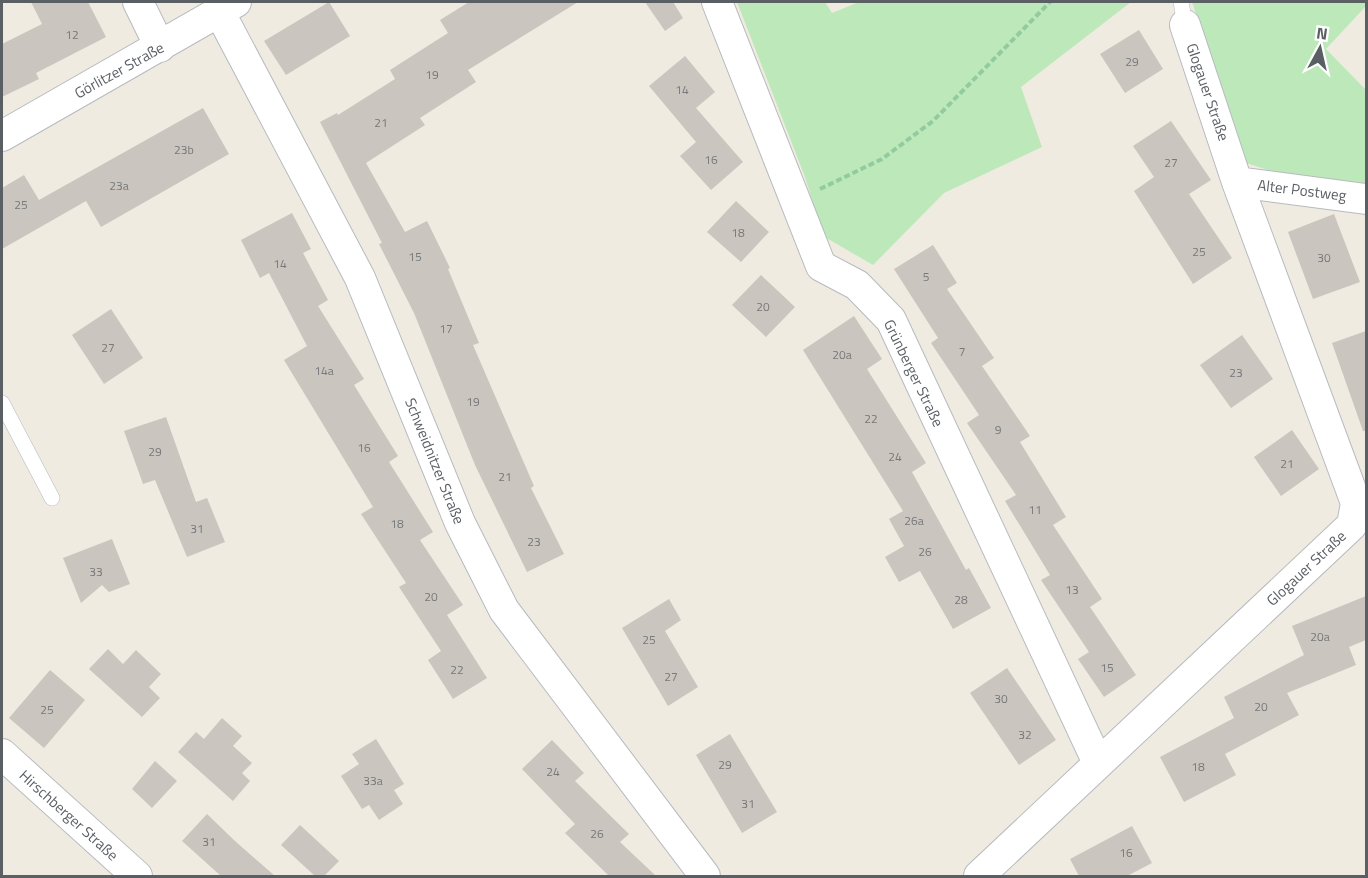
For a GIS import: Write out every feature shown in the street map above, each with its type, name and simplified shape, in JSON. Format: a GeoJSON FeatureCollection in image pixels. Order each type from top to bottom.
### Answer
{"type":"FeatureCollection","features":[{"type":"Feature","properties":{"kind":"street"},"geometry":{"type":"LineString","coordinates":[[138,2],[160,47]]}},
{"type":"Feature","properties":{"kind":"street","name":"Grünberger Straße"},"geometry":{"type":"LineString","coordinates":[[717,2],[821,266],[857,285],[891,320],[1098,764]]}},
{"type":"Feature","properties":{"kind":"street","name":"Görlitzer Straße"},"geometry":{"type":"LineString","coordinates":[[2,136],[228,7]]}},
{"type":"Feature","properties":{"kind":"street","name":"Schweidnitzer Straße"},"geometry":{"type":"LineString","coordinates":[[228,7],[360,278],[460,523],[504,610],[705,876]]}},
{"type":"Feature","properties":{"kind":"street","name":"Glogauer Straße"},"geometry":{"type":"LineString","coordinates":[[979,876],[1352,525],[1356,503],[1238,182],[1183,13]]}},
{"type":"Feature","properties":{"kind":"street","name":"Alter Postweg"},"geometry":{"type":"LineString","coordinates":[[1238,182],[1366,198]]}},
{"type":"Feature","properties":{"kind":"street","name":"Hirschberger Straße"},"geometry":{"type":"LineString","coordinates":[[2,754],[137,876]]}},
{"type":"Feature","properties":{"kind":"lane"},"geometry":{"type":"LineString","coordinates":[[2,403],[52,498]]}},
{"type":"Feature","properties":{"kind":"path"},"geometry":{"type":"LineString","coordinates":[[795,200],[882,159],[933,121],[1050,2]]}},
{"type":"Feature","properties":{"kind":"green space"},"geometry":{"type":"Polygon","coordinates":[[[737,2],[825,2],[832,13],[859,2],[1131,2],[1021,87],[1042,147],[944,193],[873,265],[823,236],[805,177],[737,2]]]}},
{"type":"Feature","properties":{"kind":"green space"},"geometry":{"type":"Polygon","coordinates":[[[1192,2],[1366,2],[1366,6],[1326,49],[1366,90],[1366,188],[1294,178],[1246,163],[1192,2]]]}},
{"type":"Feature","properties":{"kind":"building"},"geometry":{"type":"Polygon","coordinates":[[[31,2],[88,2],[106,37],[36,73],[39,79],[2,97],[2,44],[42,24],[31,2]]]}},
{"type":"Feature","properties":{"kind":"building"},"geometry":{"type":"Polygon","coordinates":[[[329,2],[350,36],[286,75],[264,41],[329,2]]]}},
{"type":"Feature","properties":{"kind":"building"},"geometry":{"type":"Polygon","coordinates":[[[469,2],[578,2],[468,70],[476,82],[420,118],[425,125],[366,163],[405,232],[427,221],[450,268],[448,269],[479,343],[473,345],[534,486],[531,488],[564,554],[527,572],[475,465],[414,313],[379,244],[382,243],[320,122],[337,113],[338,115],[395,79],[390,70],[448,33],[440,20],[469,2]]]}},
{"type":"Feature","properties":{"kind":"building"},"geometry":{"type":"Polygon","coordinates":[[[645,2],[673,2],[683,18],[665,31],[645,2]]]}},
{"type":"Feature","properties":{"kind":"building"},"geometry":{"type":"Polygon","coordinates":[[[1139,30],[1163,69],[1125,93],[1100,54],[1139,30]]]}},
{"type":"Feature","properties":{"kind":"building"},"geometry":{"type":"Polygon","coordinates":[[[685,56],[715,92],[696,108],[743,162],[711,190],[680,156],[696,142],[649,86],[685,56]]]}},
{"type":"Feature","properties":{"kind":"building"},"geometry":{"type":"Polygon","coordinates":[[[203,108],[229,154],[101,227],[86,201],[2,249],[2,188],[24,175],[39,200],[203,108]]]}},
{"type":"Feature","properties":{"kind":"building"},"geometry":{"type":"Polygon","coordinates":[[[1171,121],[1211,180],[1189,194],[1232,258],[1193,284],[1134,191],[1154,177],[1133,146],[1171,121]]]}},
{"type":"Feature","properties":{"kind":"building"},"geometry":{"type":"Polygon","coordinates":[[[736,201],[769,232],[741,262],[707,232],[736,201]]]}},
{"type":"Feature","properties":{"kind":"building"},"geometry":{"type":"Polygon","coordinates":[[[292,213],[311,249],[303,253],[328,300],[318,306],[364,379],[354,385],[398,456],[389,462],[433,532],[420,540],[463,605],[447,615],[487,678],[453,699],[428,660],[441,651],[399,587],[406,583],[361,514],[373,507],[284,360],[307,346],[269,273],[260,278],[241,240],[292,213]]]}},
{"type":"Feature","properties":{"kind":"building"},"geometry":{"type":"Polygon","coordinates":[[[1334,214],[1360,282],[1313,299],[1288,232],[1334,214]]]}},
{"type":"Feature","properties":{"kind":"building"},"geometry":{"type":"Polygon","coordinates":[[[933,245],[957,283],[947,289],[994,358],[982,366],[1030,436],[1020,442],[1066,517],[1053,525],[1102,599],[1090,607],[1136,675],[1104,697],[1078,659],[1089,652],[1041,580],[1050,575],[1005,501],[1016,495],[967,423],[979,415],[931,343],[938,338],[894,269],[933,245]]]}},
{"type":"Feature","properties":{"kind":"building"},"geometry":{"type":"Polygon","coordinates":[[[761,275],[795,307],[766,337],[732,305],[761,275]]]}},
{"type":"Feature","properties":{"kind":"building"},"geometry":{"type":"Polygon","coordinates":[[[111,309],[143,358],[104,384],[72,335],[111,309]]]}},
{"type":"Feature","properties":{"kind":"building"},"geometry":{"type":"Polygon","coordinates":[[[854,316],[882,359],[867,369],[926,463],[912,472],[966,570],[969,568],[991,608],[953,629],[920,571],[899,582],[885,557],[904,546],[889,519],[903,511],[803,350],[854,316]]]}},
{"type":"Feature","properties":{"kind":"building"},"geometry":{"type":"Polygon","coordinates":[[[1366,331],[1366,431],[1363,431],[1332,343],[1366,331]]]}},
{"type":"Feature","properties":{"kind":"building"},"geometry":{"type":"Polygon","coordinates":[[[1242,335],[1273,379],[1231,408],[1200,365],[1242,335]]]}},
{"type":"Feature","properties":{"kind":"building"},"geometry":{"type":"Polygon","coordinates":[[[166,417],[196,502],[207,498],[225,542],[187,557],[155,480],[143,484],[124,431],[166,417]]]}},
{"type":"Feature","properties":{"kind":"building"},"geometry":{"type":"Polygon","coordinates":[[[1292,430],[1319,469],[1281,496],[1254,457],[1292,430]]]}},
{"type":"Feature","properties":{"kind":"building"},"geometry":{"type":"Polygon","coordinates":[[[112,539],[130,584],[109,592],[102,585],[81,603],[63,558],[112,539]]]}},
{"type":"Feature","properties":{"kind":"building"},"geometry":{"type":"Polygon","coordinates":[[[1366,596],[1366,640],[1349,647],[1356,665],[1287,693],[1299,715],[1225,754],[1236,775],[1184,802],[1160,757],[1234,718],[1224,697],[1304,655],[1292,626],[1366,596]]]}},
{"type":"Feature","properties":{"kind":"building"},"geometry":{"type":"Polygon","coordinates":[[[669,599],[681,620],[665,631],[698,687],[668,706],[622,628],[669,599]]]}},
{"type":"Feature","properties":{"kind":"building"},"geometry":{"type":"Polygon","coordinates":[[[108,649],[123,664],[136,650],[161,674],[149,687],[160,698],[142,717],[89,669],[108,649]]]}},
{"type":"Feature","properties":{"kind":"building"},"geometry":{"type":"Polygon","coordinates":[[[1007,668],[1056,740],[1019,765],[970,693],[1007,668]]]}},
{"type":"Feature","properties":{"kind":"building"},"geometry":{"type":"Polygon","coordinates":[[[50,670],[85,700],[44,748],[9,718],[50,670]]]}},
{"type":"Feature","properties":{"kind":"building"},"geometry":{"type":"Polygon","coordinates":[[[222,718],[242,736],[233,746],[252,763],[242,773],[250,781],[233,801],[178,752],[196,732],[204,739],[222,718]]]}},
{"type":"Feature","properties":{"kind":"building"},"geometry":{"type":"Polygon","coordinates":[[[730,734],[777,812],[742,833],[696,755],[730,734]]]}},
{"type":"Feature","properties":{"kind":"building"},"geometry":{"type":"Polygon","coordinates":[[[376,739],[404,784],[394,790],[403,804],[379,820],[369,805],[362,809],[341,776],[359,764],[352,754],[376,739]]]}},
{"type":"Feature","properties":{"kind":"building"},"geometry":{"type":"Polygon","coordinates":[[[552,740],[584,773],[575,781],[629,834],[620,842],[656,876],[609,876],[565,833],[575,824],[522,769],[552,740]]]}},
{"type":"Feature","properties":{"kind":"building"},"geometry":{"type":"Polygon","coordinates":[[[155,761],[177,781],[152,808],[132,789],[155,761]]]}},
{"type":"Feature","properties":{"kind":"building"},"geometry":{"type":"Polygon","coordinates":[[[207,814],[275,876],[221,876],[182,841],[207,814]]]}},
{"type":"Feature","properties":{"kind":"building"},"geometry":{"type":"Polygon","coordinates":[[[300,825],[339,861],[324,876],[315,876],[281,845],[300,825]]]}},
{"type":"Feature","properties":{"kind":"building"},"geometry":{"type":"Polygon","coordinates":[[[1132,826],[1152,863],[1127,876],[1079,876],[1070,859],[1132,826]]]}}]}
